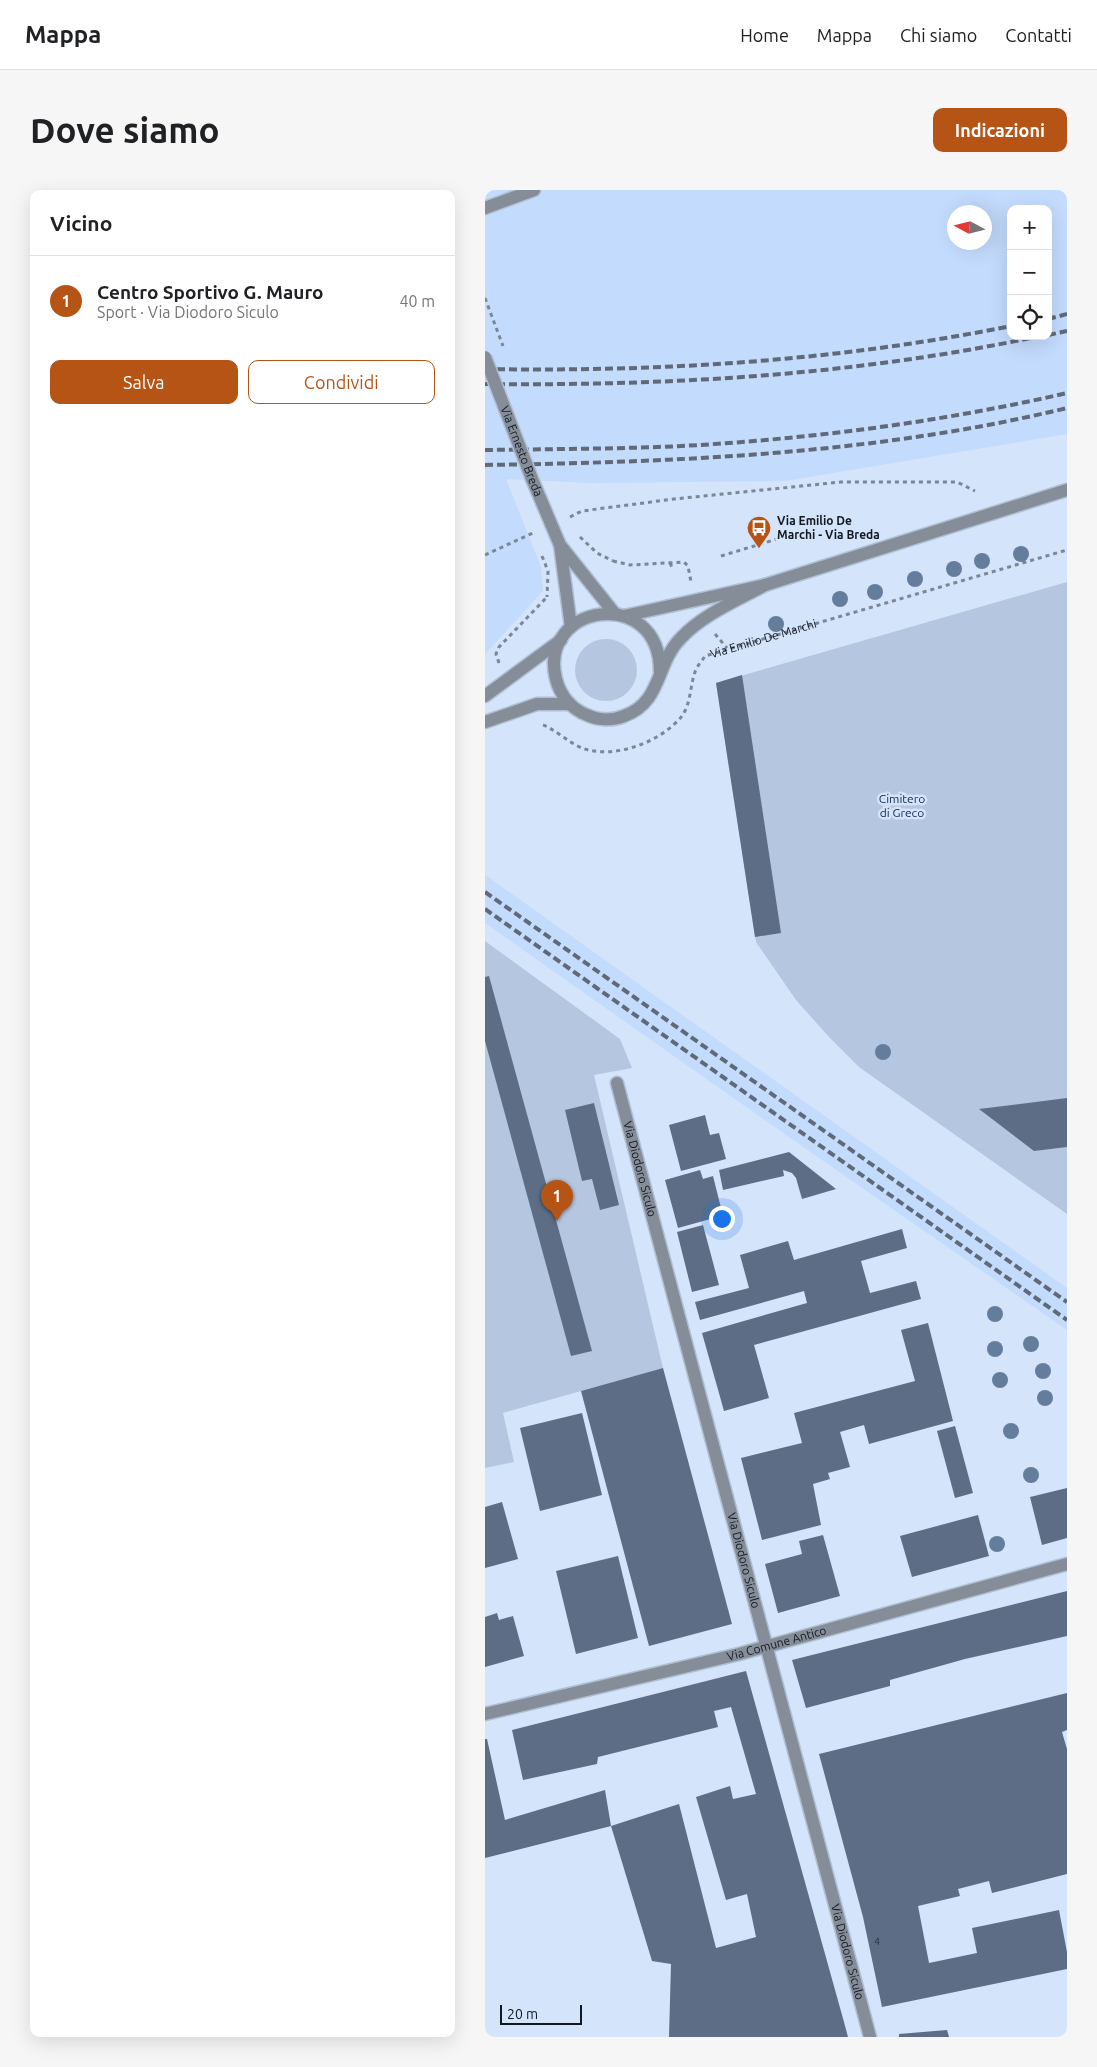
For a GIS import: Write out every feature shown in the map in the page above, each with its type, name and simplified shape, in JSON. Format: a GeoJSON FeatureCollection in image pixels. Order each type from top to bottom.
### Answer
{"type":"FeatureCollection","features":[{"type":"Feature","properties":{"kind":"street"},"geometry":{"type":"LineString","coordinates":[[485,208],[534,190]]}},
{"type":"Feature","properties":{"kind":"street","name":"Via Ernesto Breda"},"geometry":{"type":"LineString","coordinates":[[485,357],[532,479],[560,545],[619,615]]}},
{"type":"Feature","properties":{"kind":"street"},"geometry":{"type":"LineString","coordinates":[[765,585],[691,628],[672,648],[660,672],[654,691],[647,702],[631,714],[619,718],[593,717],[570,704],[559,688],[554,669],[557,649],[571,627],[582,619],[594,615],[619,615],[765,585],[1067,490]]}},
{"type":"Feature","properties":{"kind":"street","name":"Via Ernesto Breda"},"geometry":{"type":"LineString","coordinates":[[560,545],[571,627]]}},
{"type":"Feature","properties":{"kind":"street"},"geometry":{"type":"LineString","coordinates":[[619,615],[641,625],[653,640],[660,658],[660,672]]}},
{"type":"Feature","properties":{"kind":"street"},"geometry":{"type":"LineString","coordinates":[[485,696],[563,638]]}},
{"type":"Feature","properties":{"kind":"street"},"geometry":{"type":"LineString","coordinates":[[485,722],[537,704],[570,704]]}},
{"type":"Feature","properties":{"kind":"street","name":"Via Diodoro Siculo"},"geometry":{"type":"LineString","coordinates":[[617,1083],[870,2037]]}},
{"type":"Feature","properties":{"kind":"street","name":"Via Comune Antico"},"geometry":{"type":"LineString","coordinates":[[485,1714],[766,1647],[1067,1564]]}},
{"type":"Feature","properties":{"kind":"path"},"geometry":{"type":"LineString","coordinates":[[567,518],[582,511],[674,499],[841,482],[957,482],[975,491]]}},
{"type":"Feature","properties":{"kind":"path"},"geometry":{"type":"LineString","coordinates":[[485,555],[540,530]]}},
{"type":"Feature","properties":{"kind":"path"},"geometry":{"type":"LineString","coordinates":[[721,556],[797,534]]}},
{"type":"Feature","properties":{"kind":"path","name":"Via Emilio De Marchi"},"geometry":{"type":"LineString","coordinates":[[535,724],[547,726],[563,739],[583,749],[608,753],[633,749],[667,729],[683,715],[691,694],[695,672],[705,656],[1067,550]]}},
{"type":"Feature","properties":{"kind":"path"},"geometry":{"type":"LineString","coordinates":[[613,562],[630,565],[684,562],[688,566]]}},
{"type":"Feature","properties":{"kind":"path"},"geometry":{"type":"LineString","coordinates":[[670,563],[673,570]]}},
{"type":"Feature","properties":{"kind":"path"},"geometry":{"type":"LineString","coordinates":[[498,661],[496,654],[500,645],[547,597]]}},
{"type":"Feature","properties":{"kind":"shaded area"},"geometry":{"type":"Polygon","coordinates":[[[485,190],[1067,190],[1067,434],[785,481],[590,483],[506,479],[541,567],[543,591],[485,654],[485,190]]]}},
{"type":"Feature","properties":{"kind":"shaded area"},"geometry":{"type":"Polygon","coordinates":[[[485,875],[1067,1288],[1067,1330],[485,923],[485,875]]]}},
{"type":"Feature","properties":{"kind":"green space","name":"Cimitero di Greco"},"geometry":{"type":"Polygon","coordinates":[[[1067,582],[1067,1214],[859,1067],[796,1000],[756,942],[716,683],[1067,582]]]}},
{"type":"Feature","properties":{"kind":"green space"},"geometry":{"type":"Polygon","coordinates":[[[606,639],[623,644],[628,648],[632,653],[637,670],[632,687],[628,692],[623,696],[606,701],[589,696],[584,692],[580,687],[575,670],[580,653],[584,648],[589,644],[606,639]]]}},
{"type":"Feature","properties":{"kind":"green space"},"geometry":{"type":"Polygon","coordinates":[[[485,941],[620,1039],[632,1068],[594,1075],[663,1368],[503,1413],[514,1462],[485,1468],[485,941]]]}},
{"type":"Feature","properties":{"kind":"building"},"geometry":{"type":"Polygon","coordinates":[[[742,675],[781,933],[755,937],[716,683],[742,675]]]}},
{"type":"Feature","properties":{"kind":"building"},"geometry":{"type":"Polygon","coordinates":[[[489,976],[592,1351],[571,1356],[485,1041],[485,977],[489,976]]]}},
{"type":"Feature","properties":{"kind":"building"},"geometry":{"type":"Polygon","coordinates":[[[1067,1098],[1067,1147],[1034,1151],[979,1109],[1067,1098]]]}},
{"type":"Feature","properties":{"kind":"building"},"geometry":{"type":"Polygon","coordinates":[[[594,1103],[619,1205],[600,1210],[592,1179],[582,1181],[565,1110],[594,1103]]]}},
{"type":"Feature","properties":{"kind":"building"},"geometry":{"type":"Polygon","coordinates":[[[705,1115],[710,1135],[719,1133],[726,1159],[681,1171],[669,1125],[705,1115]]]}},
{"type":"Feature","properties":{"kind":"building"},"geometry":{"type":"Polygon","coordinates":[[[789,1152],[836,1189],[802,1199],[796,1178],[792,1173],[783,1170],[784,1176],[723,1190],[719,1170],[789,1152]]]}},
{"type":"Feature","properties":{"kind":"building"},"geometry":{"type":"Polygon","coordinates":[[[700,1170],[703,1179],[713,1176],[721,1208],[712,1210],[714,1218],[678,1228],[665,1180],[700,1170]]]}},
{"type":"Feature","properties":{"kind":"building"},"geometry":{"type":"Polygon","coordinates":[[[703,1225],[719,1285],[692,1292],[677,1232],[703,1225]]]}},
{"type":"Feature","properties":{"kind":"building"},"geometry":{"type":"Polygon","coordinates":[[[902,1229],[907,1248],[861,1261],[870,1293],[916,1281],[921,1299],[754,1345],[769,1398],[724,1411],[702,1333],[807,1303],[804,1291],[700,1320],[695,1302],[749,1288],[740,1255],[788,1241],[794,1260],[902,1229]]]}},
{"type":"Feature","properties":{"kind":"building"},"geometry":{"type":"Polygon","coordinates":[[[928,1323],[953,1421],[869,1444],[864,1425],[840,1432],[850,1467],[828,1473],[830,1479],[813,1484],[821,1525],[762,1540],[741,1458],[802,1443],[794,1413],[915,1381],[901,1330],[928,1323]]]}},
{"type":"Feature","properties":{"kind":"building"},"geometry":{"type":"Polygon","coordinates":[[[663,1368],[732,1624],[649,1646],[581,1391],[663,1368]]]}},
{"type":"Feature","properties":{"kind":"building"},"geometry":{"type":"Polygon","coordinates":[[[582,1413],[602,1495],[540,1511],[520,1428],[582,1413]]]}},
{"type":"Feature","properties":{"kind":"building"},"geometry":{"type":"Polygon","coordinates":[[[955,1426],[973,1493],[955,1498],[937,1431],[955,1426]]]}},
{"type":"Feature","properties":{"kind":"building"},"geometry":{"type":"Polygon","coordinates":[[[1067,1488],[1067,1538],[1042,1545],[1030,1497],[1067,1488]]]}},
{"type":"Feature","properties":{"kind":"building"},"geometry":{"type":"Polygon","coordinates":[[[502,1502],[518,1559],[485,1568],[485,1507],[502,1502]]]}},
{"type":"Feature","properties":{"kind":"building"},"geometry":{"type":"Polygon","coordinates":[[[978,1515],[989,1556],[912,1577],[900,1536],[978,1515]]]}},
{"type":"Feature","properties":{"kind":"building"},"geometry":{"type":"Polygon","coordinates":[[[823,1535],[840,1596],[778,1613],[765,1564],[802,1554],[799,1541],[823,1535]]]}},
{"type":"Feature","properties":{"kind":"building"},"geometry":{"type":"Polygon","coordinates":[[[618,1556],[638,1638],[576,1654],[556,1571],[618,1556]]]}},
{"type":"Feature","properties":{"kind":"building"},"geometry":{"type":"Polygon","coordinates":[[[1067,1591],[1067,1636],[965,1659],[890,1680],[890,1686],[806,1708],[792,1660],[1067,1591]]]}},
{"type":"Feature","properties":{"kind":"building"},"geometry":{"type":"Polygon","coordinates":[[[497,1613],[499,1620],[513,1616],[524,1656],[485,1667],[485,1617],[497,1613]]]}},
{"type":"Feature","properties":{"kind":"building"},"geometry":{"type":"Polygon","coordinates":[[[746,1671],[848,2037],[669,2037],[671,1964],[652,1961],[611,1826],[679,1804],[716,1948],[756,1937],[747,1894],[726,1900],[696,1797],[730,1786],[733,1799],[756,1794],[731,1707],[714,1711],[718,1727],[598,1757],[597,1764],[523,1780],[512,1730],[746,1671]]]}},
{"type":"Feature","properties":{"kind":"building"},"geometry":{"type":"Polygon","coordinates":[[[1067,1693],[1067,1730],[1062,1732],[1067,1749],[1067,1874],[992,1893],[989,1881],[958,1889],[960,1896],[918,1906],[929,1963],[977,1953],[972,1928],[1059,1910],[1067,1952],[1067,1969],[882,2007],[863,1917],[819,1754],[1067,1693]]]}},
{"type":"Feature","properties":{"kind":"building"},"geometry":{"type":"Polygon","coordinates":[[[485,1739],[487,1739],[505,1820],[605,1790],[611,1826],[485,1858],[485,1739]]]}},
{"type":"Feature","properties":{"kind":"building"},"geometry":{"type":"Polygon","coordinates":[[[947,2030],[949,2037],[899,2037],[899,2034],[947,2030]]]}},
{"type":"Feature","properties":{"kind":"railway"},"geometry":{"type":"LineString","coordinates":[[1052,318],[1067,314]]}},
{"type":"Feature","properties":{"kind":"railway"},"geometry":{"type":"LineString","coordinates":[[485,369],[617,368],[749,362],[880,348],[1007,327]]}},
{"type":"Feature","properties":{"kind":"railway"},"geometry":{"type":"LineString","coordinates":[[1052,334],[1067,331]]}},
{"type":"Feature","properties":{"kind":"railway"},"geometry":{"type":"LineString","coordinates":[[485,384],[625,383],[764,375],[903,360],[1019,340]]}},
{"type":"Feature","properties":{"kind":"railway"},"geometry":{"type":"LineString","coordinates":[[485,450],[657,447],[778,439],[924,421],[1067,393]]}},
{"type":"Feature","properties":{"kind":"railway"},"geometry":{"type":"LineString","coordinates":[[485,465],[705,458],[778,453],[923,436],[995,424],[1067,408]]}},
{"type":"Feature","properties":{"kind":"railway"},"geometry":{"type":"LineString","coordinates":[[485,892],[1067,1302]]}},
{"type":"Feature","properties":{"kind":"railway"},"geometry":{"type":"LineString","coordinates":[[485,909],[1067,1320]]}},
{"type":"Feature","properties":{"kind":"place","name":"Via Emilio De Marchi - Via Breda"},"geometry":{"type":"Point","coordinates":[759,549]}},
{"type":"Feature","properties":{"kind":"place","name":"Centro Sportivo G. Mauro"},"geometry":{"type":"Point","coordinates":[557,1221]}}]}
